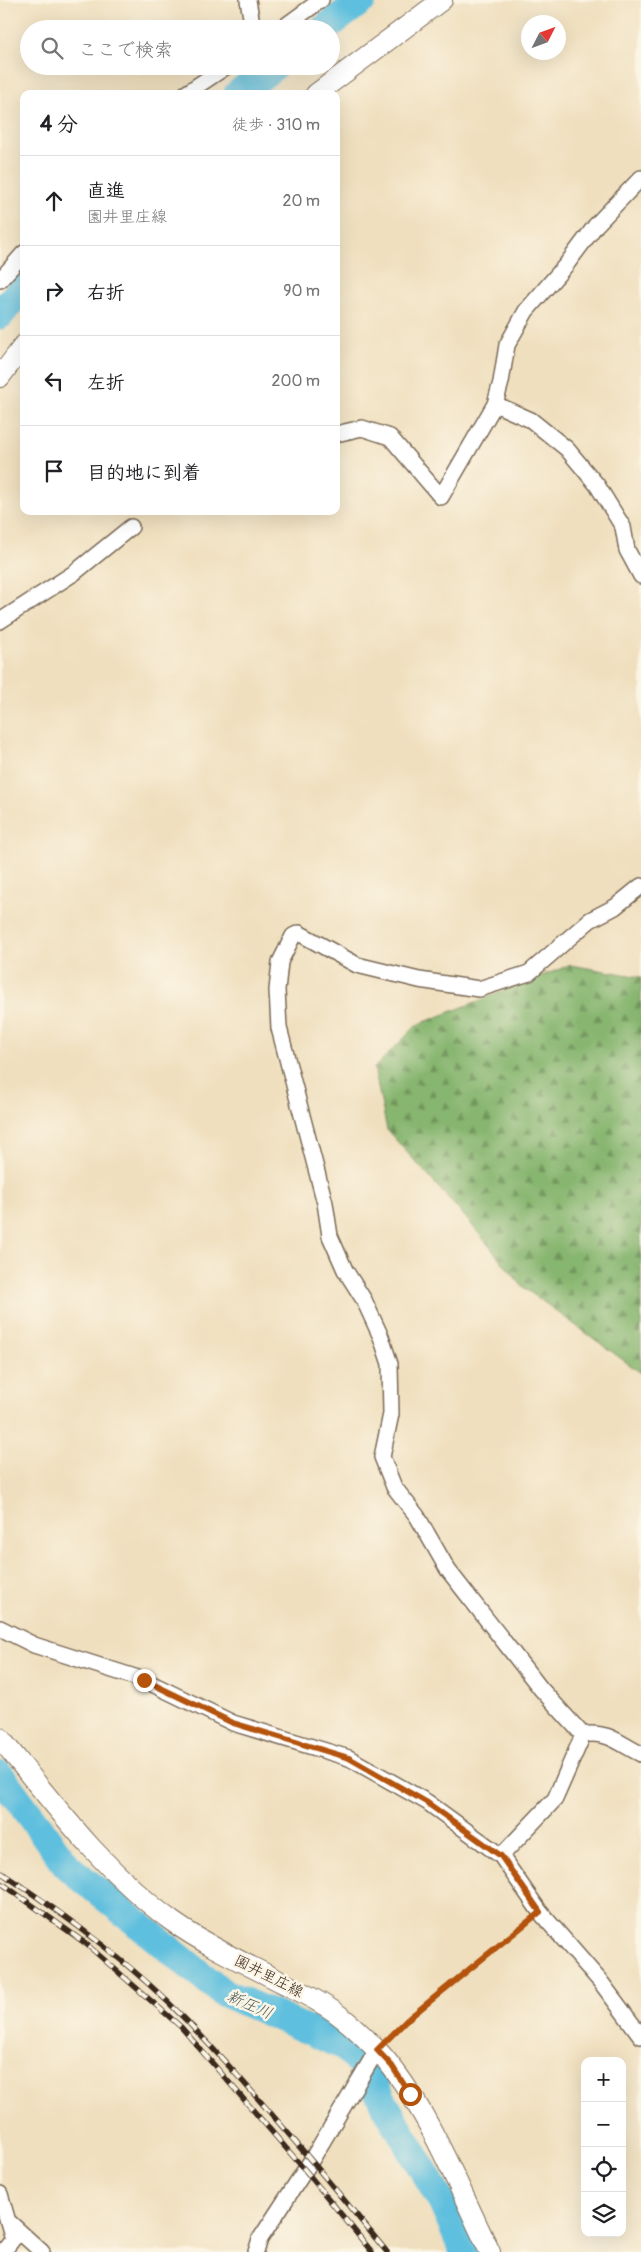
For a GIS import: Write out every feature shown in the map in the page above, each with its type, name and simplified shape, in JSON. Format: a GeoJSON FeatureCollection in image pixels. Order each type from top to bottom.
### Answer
{"type":"FeatureCollection","features":[{"type":"Feature","properties":{"kind":"main road"},"geometry":{"type":"LineString","coordinates":[[321,90],[442,0]]}},
{"type":"Feature","properties":{"kind":"main road"},"geometry":{"type":"LineString","coordinates":[[0,377],[20,350]]}},
{"type":"Feature","properties":{"kind":"main road","name":"園井里庄線"},"geometry":{"type":"LineString","coordinates":[[0,1738],[91,1847],[128,1885],[173,1922],[218,1950],[303,1993],[340,2015],[377,2050],[392,2066],[410,2094],[434,2137],[490,2252]]}},
{"type":"Feature","properties":{"kind":"street"},"geometry":{"type":"LineString","coordinates":[[248,0],[251,20]]}},
{"type":"Feature","properties":{"kind":"street"},"geometry":{"type":"LineString","coordinates":[[293,20],[321,0]]}},
{"type":"Feature","properties":{"kind":"street"},"geometry":{"type":"LineString","coordinates":[[191,90],[214,75]]}},
{"type":"Feature","properties":{"kind":"street"},"geometry":{"type":"LineString","coordinates":[[340,433],[362,428],[390,437],[441,497],[495,404],[507,345],[526,311],[566,265],[596,226],[641,178]]}},
{"type":"Feature","properties":{"kind":"street"},"geometry":{"type":"LineString","coordinates":[[0,280],[20,258]]}},
{"type":"Feature","properties":{"kind":"street"},"geometry":{"type":"LineString","coordinates":[[495,404],[531,420],[567,449],[598,485],[624,527],[627,550],[641,576]]}},
{"type":"Feature","properties":{"kind":"street"},"geometry":{"type":"LineString","coordinates":[[0,621],[74,573],[131,527]]}},
{"type":"Feature","properties":{"kind":"street"},"geometry":{"type":"LineString","coordinates":[[583,1735],[541,1689],[448,1570],[417,1516],[394,1487],[382,1456],[391,1414],[390,1364],[381,1337],[364,1300],[345,1270],[330,1236],[325,1204],[279,1028],[277,990],[280,962],[293,936],[299,932],[357,965],[419,980],[478,988],[529,973],[590,920],[615,907],[641,886]]}},
{"type":"Feature","properties":{"kind":"street"},"geometry":{"type":"LineString","coordinates":[[0,1628],[34,1644],[144,1680],[233,1723],[349,1758],[426,1802],[501,1856],[540,1912],[600,1981],[641,2036]]}},
{"type":"Feature","properties":{"kind":"street"},"geometry":{"type":"LineString","coordinates":[[583,1735],[592,1733],[605,1734],[641,1754]]}},
{"type":"Feature","properties":{"kind":"street"},"geometry":{"type":"LineString","coordinates":[[501,1856],[555,1799],[583,1735]]}},
{"type":"Feature","properties":{"kind":"street"},"geometry":{"type":"LineString","coordinates":[[256,2252],[260,2239],[312,2161],[377,2050]]}},
{"type":"Feature","properties":{"kind":"street"},"geometry":{"type":"LineString","coordinates":[[0,2194],[13,2239],[3,2252]]}},
{"type":"Feature","properties":{"kind":"street"},"geometry":{"type":"LineString","coordinates":[[9,2222],[42,2252]]}},
{"type":"Feature","properties":{"kind":"path"},"geometry":{"type":"LineString","coordinates":[[377,2050],[408,2019],[540,1912]]}},
{"type":"Feature","properties":{"kind":"green space"},"geometry":{"type":"Polygon","coordinates":[[[570,965],[641,977],[641,1373],[523,1287],[466,1218],[387,1130],[374,1068],[417,1025],[570,965]]]}},
{"type":"Feature","properties":{"kind":"waterway"},"geometry":{"type":"LineString","coordinates":[[336,20],[362,0]]}},
{"type":"Feature","properties":{"kind":"waterway"},"geometry":{"type":"LineString","coordinates":[[243,90],[262,75]]}},
{"type":"Feature","properties":{"kind":"waterway"},"geometry":{"type":"LineString","coordinates":[[0,315],[20,290]]}},
{"type":"Feature","properties":{"kind":"waterway","name":"新圧川"},"geometry":{"type":"LineString","coordinates":[[0,1775],[68,1867],[222,1992],[346,2047],[370,2075],[384,2103],[442,2202],[464,2252]]}},
{"type":"Feature","properties":{"kind":"railway"},"geometry":{"type":"LineString","coordinates":[[0,1872],[49,1905],[97,1941],[165,1999],[264,2105],[387,2252]]}},
{"type":"Feature","properties":{"kind":"railway"},"geometry":{"type":"LineString","coordinates":[[0,1882],[85,1943],[181,2027],[305,2170],[372,2252]]}},
{"type":"Feature","properties":{"kind":"route"},"geometry":{"type":"LineString","coordinates":[[144,1680],[233,1723],[349,1758],[426,1802],[501,1856],[540,1912],[408,2019],[377,2050],[392,2066],[410,2094]]}}]}
